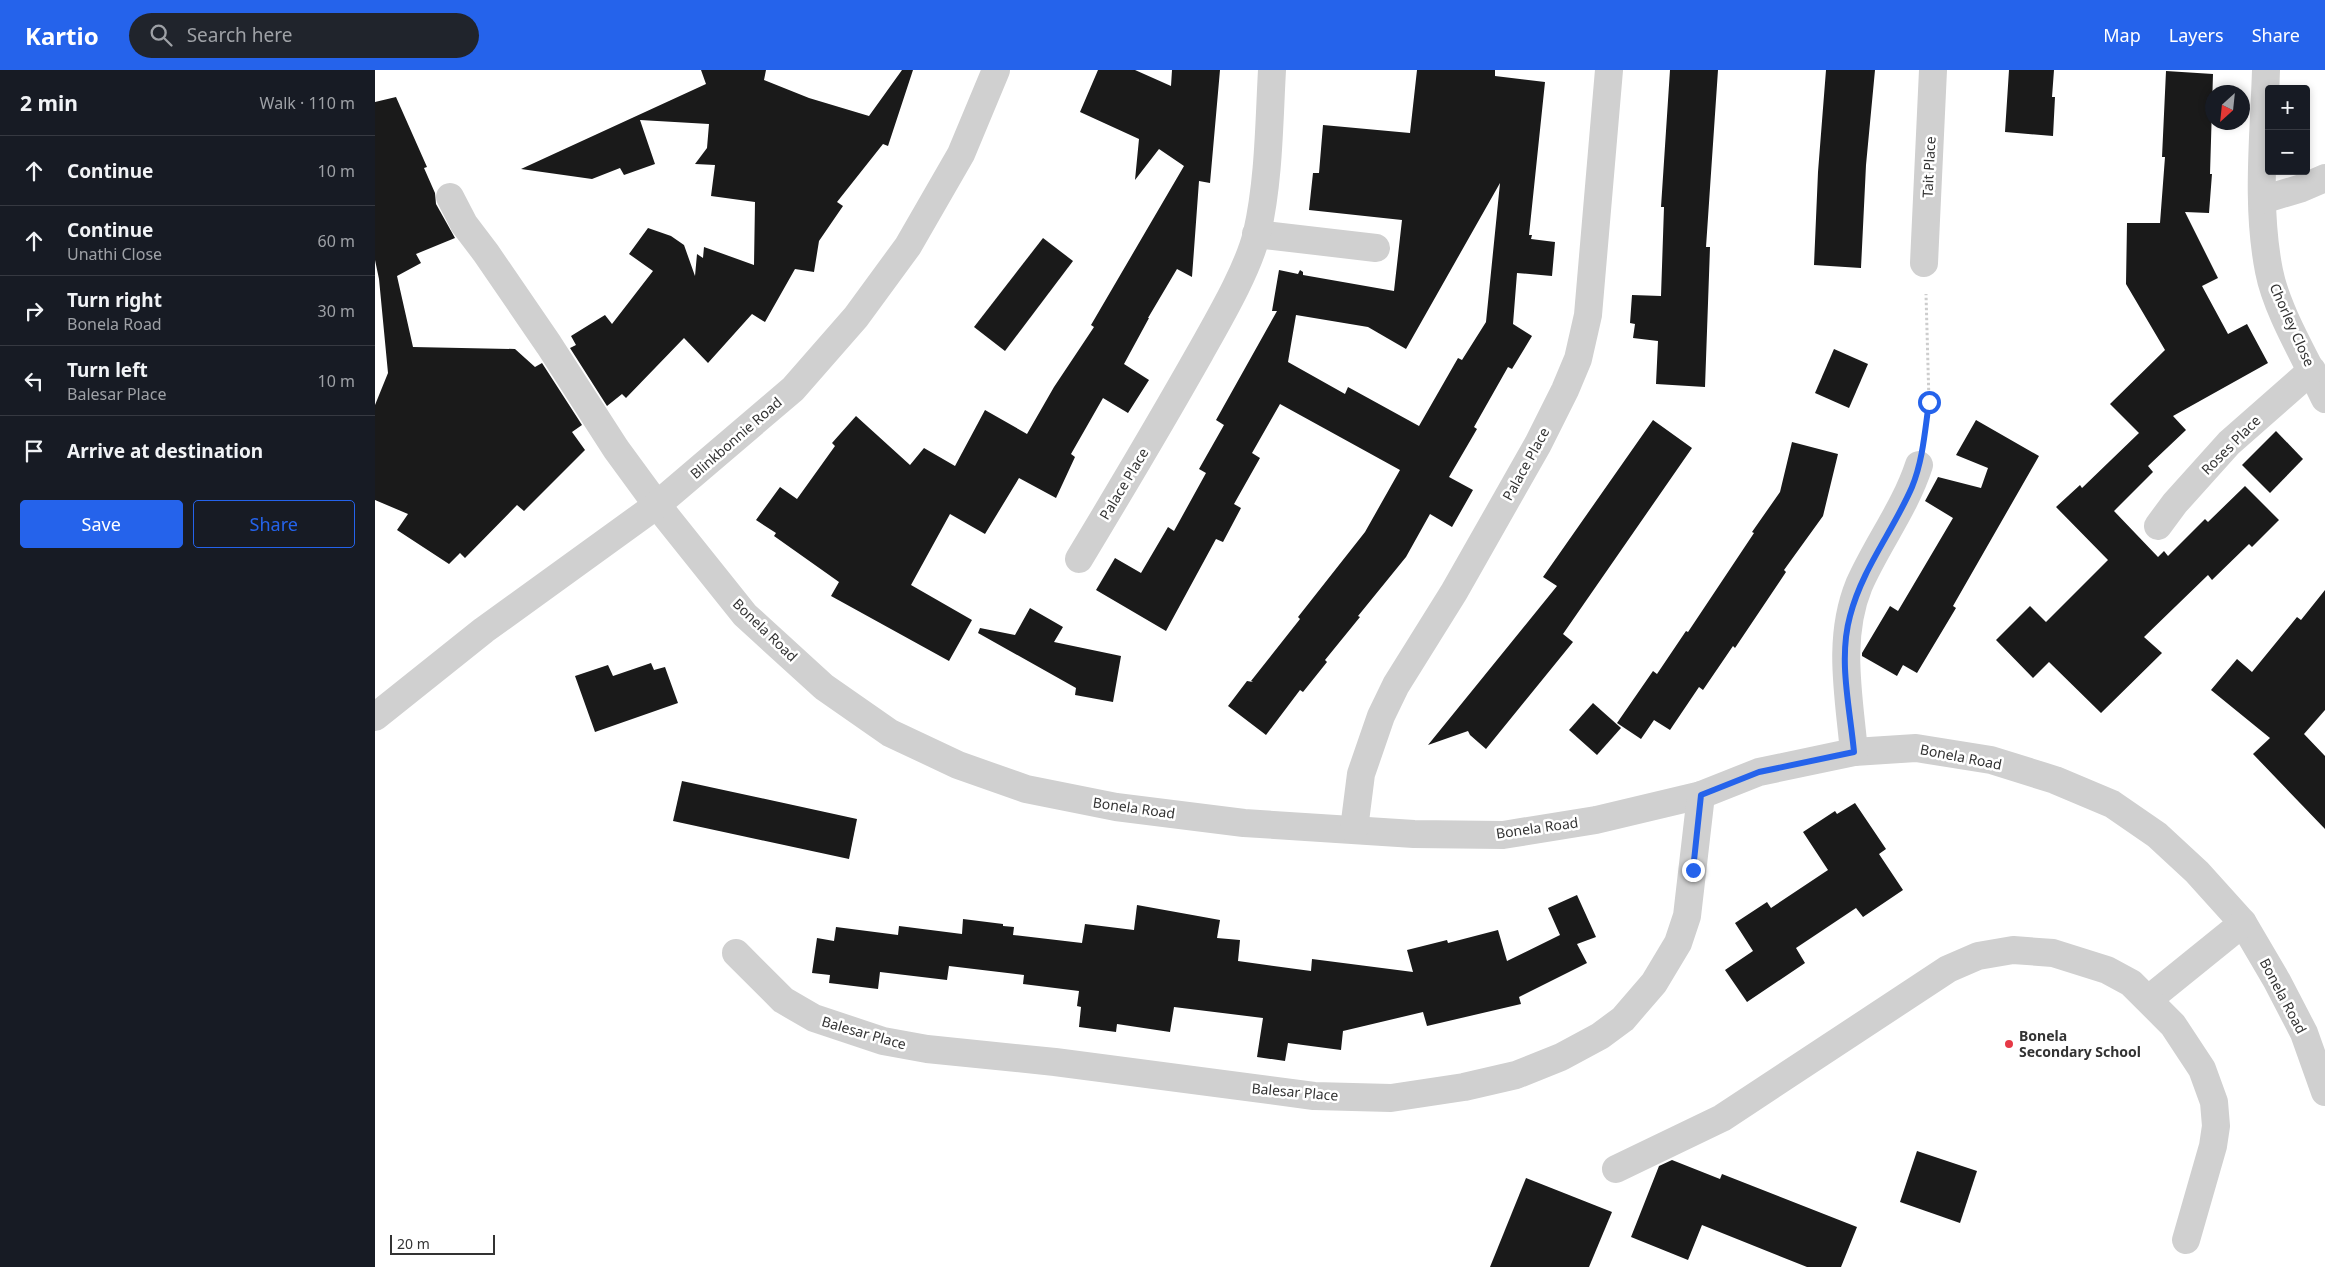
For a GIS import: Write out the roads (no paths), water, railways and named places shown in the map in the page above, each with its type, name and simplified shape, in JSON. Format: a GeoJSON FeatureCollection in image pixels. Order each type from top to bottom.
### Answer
{"type":"FeatureCollection","features":[{"type":"Feature","properties":{"kind":"street","name":"Blinkbonnie Road"},"geometry":{"type":"LineString","coordinates":[[375,717],[484,630],[657,505],[793,389],[856,317],[908,246],[961,154],[996,70]]}},
{"type":"Feature","properties":{"kind":"street","name":"Palace Place"},"geometry":{"type":"LineString","coordinates":[[1079,559],[1171,405],[1222,313],[1256,234],[1265,179],[1273,70]]}},
{"type":"Feature","properties":{"kind":"street","name":"Palace Place"},"geometry":{"type":"LineString","coordinates":[[1354,829],[1361,774],[1381,716],[1396,685],[1454,592],[1538,444],[1578,359],[1587,315],[1609,70]]}},
{"type":"Feature","properties":{"kind":"street","name":"Tait Place"},"geometry":{"type":"LineString","coordinates":[[1924,264],[1933,70]]}},
{"type":"Feature","properties":{"kind":"street","name":"Chorley Close"},"geometry":{"type":"LineString","coordinates":[[2267,70],[2262,200],[2269,271],[2278,302],[2325,399]]}},
{"type":"Feature","properties":{"kind":"street"},"geometry":{"type":"LineString","coordinates":[[2262,200],[2302,188],[2325,178]]}},
{"type":"Feature","properties":{"kind":"street","name":"Bonela Road"},"geometry":{"type":"LineString","coordinates":[[450,197],[464,224],[486,253],[616,450],[657,505],[745,615],[824,687],[890,733],[958,764],[1026,789],[1116,807],[1215,819],[1414,834],[1503,834],[1596,820],[1701,795],[1759,772],[1854,752],[1916,748],[1991,760],[2055,780],[2112,804],[2157,835],[2197,872],[2243,923],[2277,981],[2304,1034],[2325,1092]]}},
{"type":"Feature","properties":{"kind":"street"},"geometry":{"type":"LineString","coordinates":[[1256,234],[1376,248]]}},
{"type":"Feature","properties":{"kind":"street","name":"Roses Place"},"geometry":{"type":"LineString","coordinates":[[2158,526],[2175,502],[2229,442],[2312,370]]}},
{"type":"Feature","properties":{"kind":"street"},"geometry":{"type":"LineString","coordinates":[[1854,752],[1844,656],[1849,618],[1859,586],[1912,487],[1919,465]]}},
{"type":"Feature","properties":{"kind":"street","name":"Balesar Place"},"geometry":{"type":"LineString","coordinates":[[736,953],[783,1000],[806,1014],[845,1029],[892,1043],[927,1049],[1055,1062],[1314,1096],[1391,1098],[1464,1088],[1516,1075],[1561,1057],[1592,1040],[1623,1019],[1654,983],[1678,943],[1687,916],[1701,795]]}},
{"type":"Feature","properties":{"kind":"street"},"geometry":{"type":"LineString","coordinates":[[2149,1000],[2243,923]]}},
{"type":"Feature","properties":{"kind":"street"},"geometry":{"type":"LineString","coordinates":[[1616,1168],[1722,1118],[1948,969],[1978,956],[2013,950],[2053,953],[2107,970],[2131,984],[2173,1024],[2202,1069],[2214,1102],[2216,1126],[2213,1146],[2186,1240]]}},
{"type":"Feature","properties":{"kind":"place","name":"Bonela Secondary School"},"geometry":{"type":"Point","coordinates":[2009,1044]}}]}
